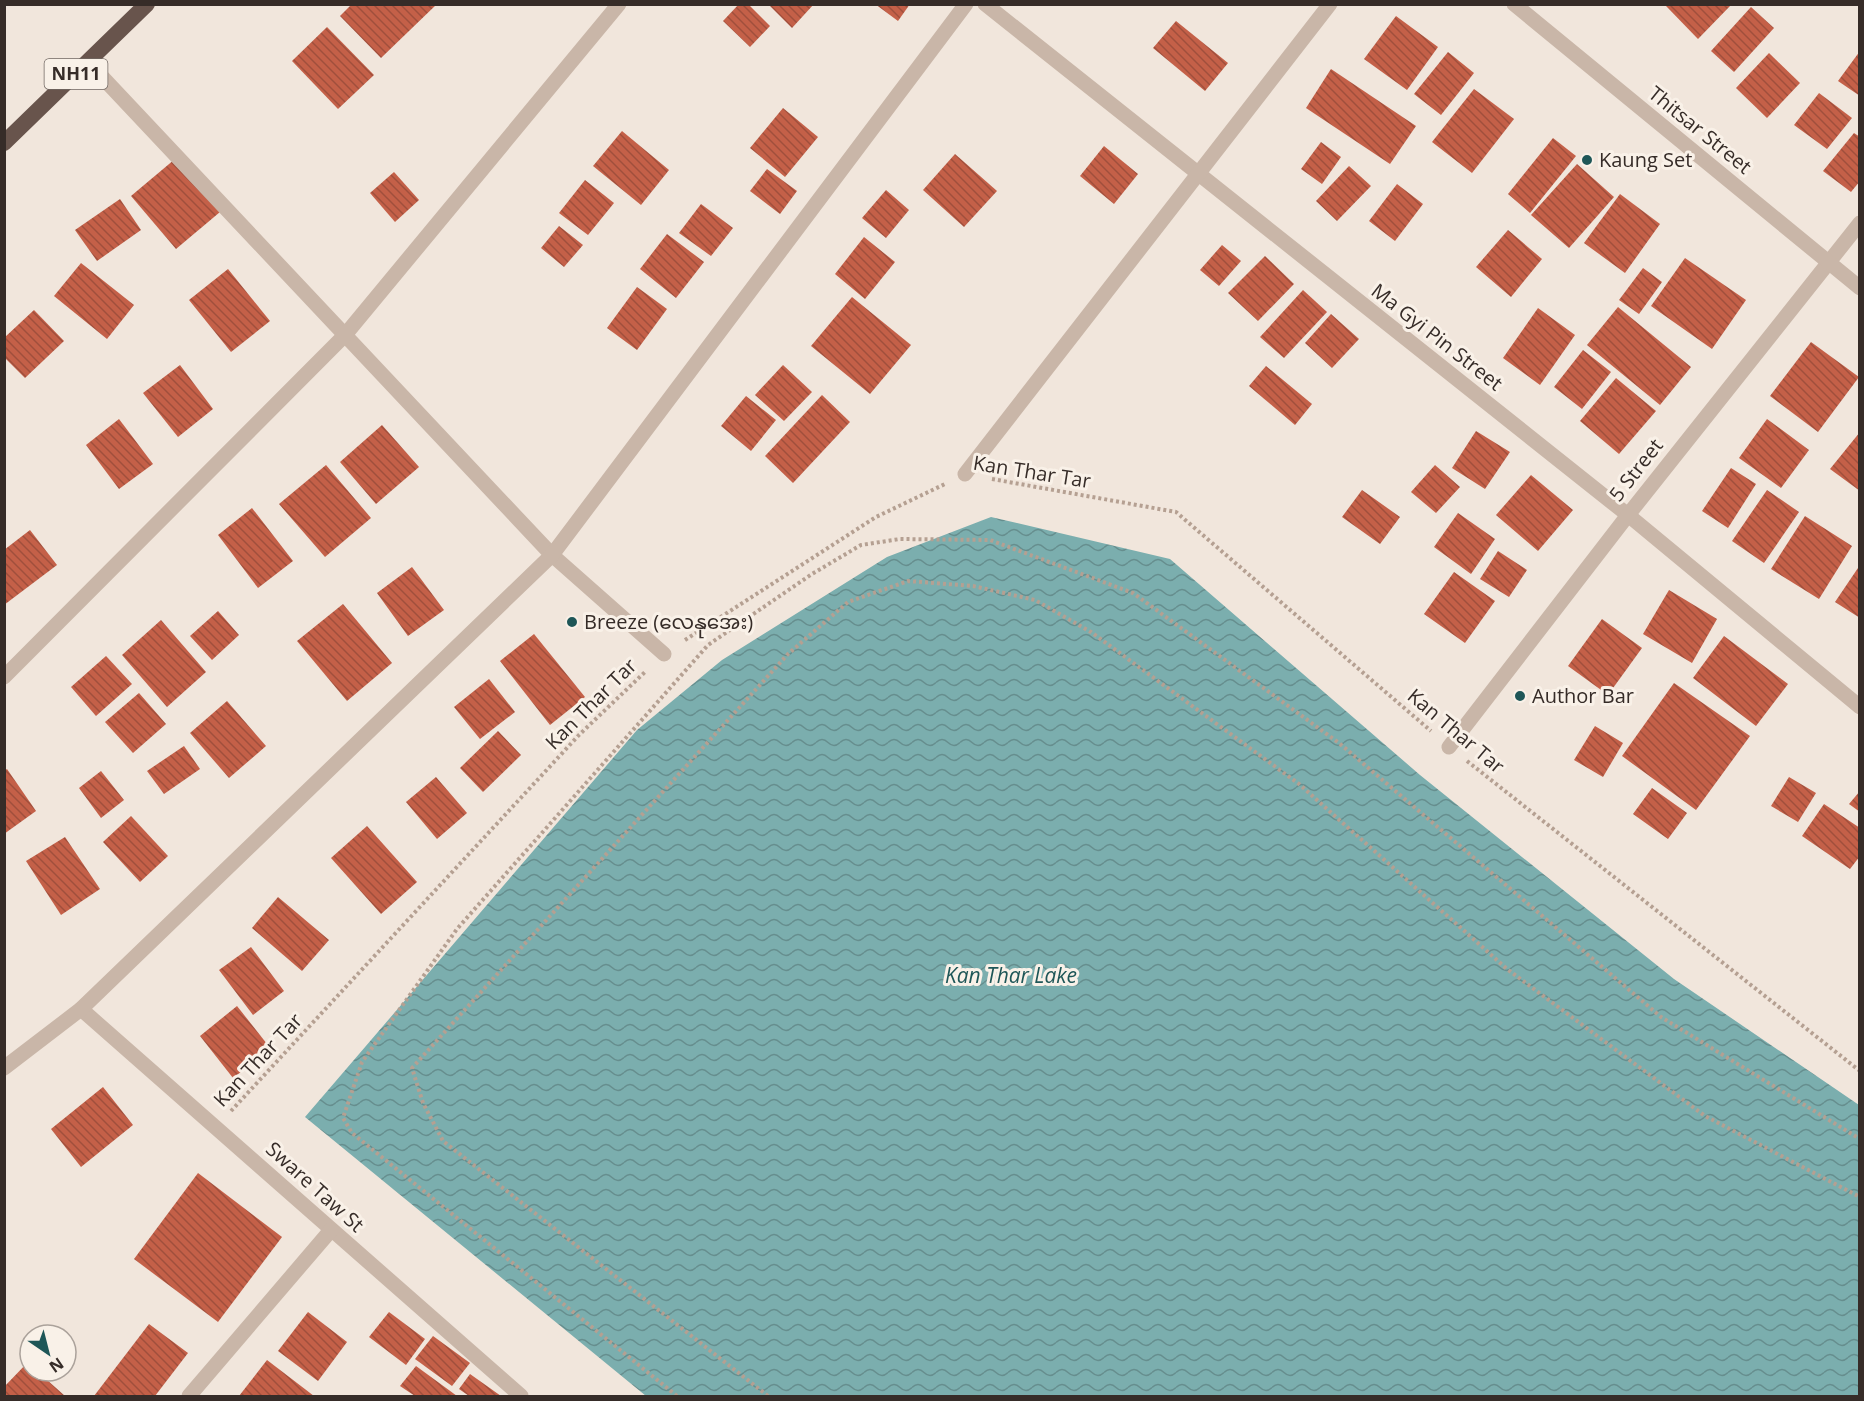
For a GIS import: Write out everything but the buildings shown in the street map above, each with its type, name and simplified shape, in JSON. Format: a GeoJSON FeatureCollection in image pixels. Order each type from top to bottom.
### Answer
{"type":"FeatureCollection","features":[{"type":"Feature","properties":{"kind":"highway","name":"NH11"},"geometry":{"type":"LineString","coordinates":[[4,143],[147,4]]}},
{"type":"Feature","properties":{"kind":"street"},"geometry":{"type":"LineString","coordinates":[[4,677],[345,335],[619,4]]}},
{"type":"Feature","properties":{"kind":"street"},"geometry":{"type":"LineString","coordinates":[[4,1068],[81,1009],[552,555],[966,4]]}},
{"type":"Feature","properties":{"kind":"street","name":"Ma Gyi Pin Street"},"geometry":{"type":"LineString","coordinates":[[985,4],[1628,515],[1860,707]]}},
{"type":"Feature","properties":{"kind":"street"},"geometry":{"type":"LineString","coordinates":[[964,474],[1200,175],[1330,4]]}},
{"type":"Feature","properties":{"kind":"street","name":"Thitsar Street"},"geometry":{"type":"LineString","coordinates":[[1514,4],[1860,288]]}},
{"type":"Feature","properties":{"kind":"street"},"geometry":{"type":"LineString","coordinates":[[88,62],[552,555],[664,654]]}},
{"type":"Feature","properties":{"kind":"street","name":"5 Street"},"geometry":{"type":"LineString","coordinates":[[1449,747],[1827,261],[1860,223]]}},
{"type":"Feature","properties":{"kind":"street","name":"Sware Taw St"},"geometry":{"type":"LineString","coordinates":[[81,1009],[520,1396]]}},
{"type":"Feature","properties":{"kind":"street"},"geometry":{"type":"LineString","coordinates":[[189,1396],[331,1230]]}},
{"type":"Feature","properties":{"kind":"path","name":"Kan Thar Tar"},"geometry":{"type":"LineString","coordinates":[[216,1127],[579,735],[664,654],[876,517],[964,474],[1176,512],[1449,747],[1860,1071]]}},
{"type":"Feature","properties":{"kind":"path"},"geometry":{"type":"LineString","coordinates":[[676,1396],[352,1133],[344,1118],[362,1062],[457,929],[708,645],[812,574],[861,544],[900,539],[990,540],[1133,593],[1339,742],[1661,1017],[1860,1139]]}},
{"type":"Feature","properties":{"kind":"path"},"geometry":{"type":"LineString","coordinates":[[768,1396],[443,1141],[423,1103],[412,1068],[788,654],[848,602],[908,581],[973,586],[1035,600],[1091,632],[1299,784],[1507,969],[1705,1116],[1860,1197]]}},
{"type":"Feature","properties":{"kind":"water","name":"Kan Thar Lake"},"geometry":{"type":"Polygon","coordinates":[[[991,517],[1170,559],[1420,775],[1674,979],[1859,1105],[1859,1396],[646,1396],[305,1117],[637,730],[722,660],[887,557],[991,517]]]}},
{"type":"Feature","properties":{"kind":"place","name":"Kaung Set"},"geometry":{"type":"Point","coordinates":[1587,160]}},
{"type":"Feature","properties":{"kind":"place","name":"Breeze (လေနုအေး)"},"geometry":{"type":"Point","coordinates":[572,622]}},
{"type":"Feature","properties":{"kind":"place","name":"Author Bar"},"geometry":{"type":"Point","coordinates":[1520,696]}}]}
